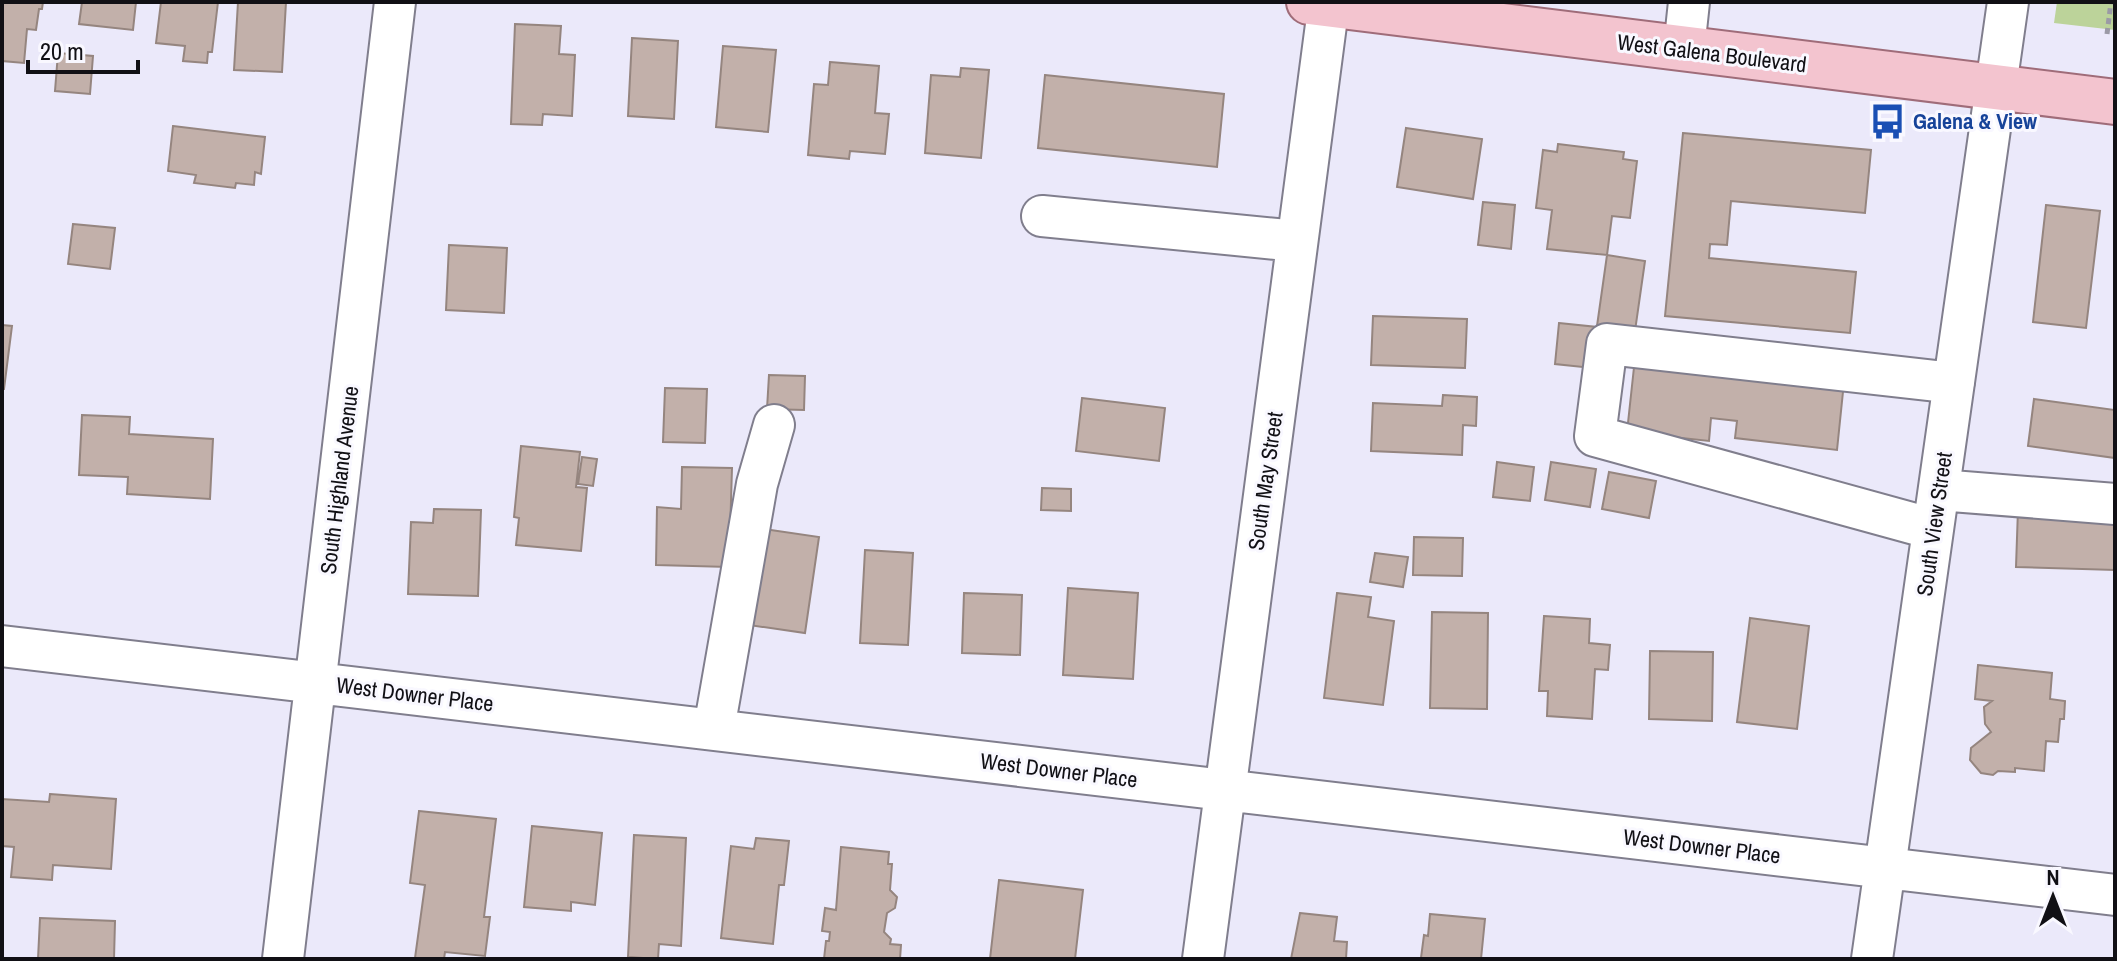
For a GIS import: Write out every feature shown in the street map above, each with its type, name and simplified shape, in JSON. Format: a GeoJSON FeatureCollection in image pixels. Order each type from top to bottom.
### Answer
{"type":"FeatureCollection","features":[{"type":"Feature","properties":{"kind":"main road","name":"West Galena Boulevard"},"geometry":{"type":"LineString","coordinates":[[1322,3],[2115,102]]}},
{"type":"Feature","properties":{"kind":"street","name":"South Highland Avenue"},"geometry":{"type":"LineString","coordinates":[[283,959],[395,2]]}},
{"type":"Feature","properties":{"kind":"street"},"geometry":{"type":"LineString","coordinates":[[1684,49],[1689,2]]}},
{"type":"Feature","properties":{"kind":"street","name":"South View Street"},"geometry":{"type":"LineString","coordinates":[[1872,959],[2008,2]]}},
{"type":"Feature","properties":{"kind":"street","name":"South May Street"},"geometry":{"type":"LineString","coordinates":[[1203,959],[1297,241],[1322,3]]}},
{"type":"Feature","properties":{"kind":"street"},"geometry":{"type":"LineString","coordinates":[[1042,216],[1297,241]]}},
{"type":"Feature","properties":{"kind":"street"},"geometry":{"type":"LineString","coordinates":[[1933,529],[1595,436],[1607,344],[1954,383]]}},
{"type":"Feature","properties":{"kind":"street"},"geometry":{"type":"LineString","coordinates":[[714,729],[757,484],[774,425]]}},
{"type":"Feature","properties":{"kind":"street"},"geometry":{"type":"LineString","coordinates":[[1939,490],[2115,504]]}},
{"type":"Feature","properties":{"kind":"street","name":"West Downer Place"},"geometry":{"type":"LineString","coordinates":[[2,646],[2115,895]]}},
{"type":"Feature","properties":{"kind":"path"},"geometry":{"type":"LineString","coordinates":[[2107,34],[2111,2]]}},
{"type":"Feature","properties":{"kind":"green space"},"geometry":{"type":"Polygon","coordinates":[[[2057,2],[2115,2],[2115,30],[2054,23],[2057,2]]]}},
{"type":"Feature","properties":{"kind":"building"},"geometry":{"type":"Polygon","coordinates":[[[2,2],[43,2],[36,30],[27,29],[24,63],[2,61],[2,2]]]}},
{"type":"Feature","properties":{"kind":"building"},"geometry":{"type":"Polygon","coordinates":[[[82,2],[136,2],[133,30],[79,24],[82,2]]]}},
{"type":"Feature","properties":{"kind":"building"},"geometry":{"type":"Polygon","coordinates":[[[161,2],[218,2],[212,52],[208,52],[207,63],[183,61],[185,46],[156,43],[161,2]]]}},
{"type":"Feature","properties":{"kind":"building"},"geometry":{"type":"Polygon","coordinates":[[[238,2],[286,2],[282,72],[234,70],[238,2]]]}},
{"type":"Feature","properties":{"kind":"building"},"geometry":{"type":"Polygon","coordinates":[[[515,24],[561,26],[559,54],[575,55],[572,116],[543,114],[542,125],[511,124],[515,24]]]}},
{"type":"Feature","properties":{"kind":"building"},"geometry":{"type":"Polygon","coordinates":[[[632,38],[678,41],[674,119],[628,116],[632,38]]]}},
{"type":"Feature","properties":{"kind":"building"},"geometry":{"type":"Polygon","coordinates":[[[723,46],[776,50],[768,132],[716,127],[723,46]]]}},
{"type":"Feature","properties":{"kind":"building"},"geometry":{"type":"Polygon","coordinates":[[[58,53],[93,56],[90,94],[55,91],[58,53]]]}},
{"type":"Feature","properties":{"kind":"building"},"geometry":{"type":"Polygon","coordinates":[[[830,62],[879,66],[875,113],[889,114],[885,154],[850,151],[849,159],[808,155],[814,84],[828,85],[830,62]]]}},
{"type":"Feature","properties":{"kind":"building"},"geometry":{"type":"Polygon","coordinates":[[[961,68],[989,70],[981,158],[925,153],[931,75],[960,77],[961,68]]]}},
{"type":"Feature","properties":{"kind":"building"},"geometry":{"type":"Polygon","coordinates":[[[1045,75],[1224,94],[1217,167],[1038,148],[1045,75]]]}},
{"type":"Feature","properties":{"kind":"building"},"geometry":{"type":"Polygon","coordinates":[[[173,126],[265,137],[261,174],[255,172],[254,185],[236,183],[235,188],[194,183],[196,175],[168,171],[173,126]]]}},
{"type":"Feature","properties":{"kind":"building"},"geometry":{"type":"Polygon","coordinates":[[[1406,128],[1482,139],[1473,199],[1397,187],[1406,128]]]}},
{"type":"Feature","properties":{"kind":"building"},"geometry":{"type":"Polygon","coordinates":[[[1683,133],[1871,150],[1865,213],[1731,201],[1727,245],[1710,244],[1709,258],[1856,272],[1850,333],[1665,316],[1683,133]]]}},
{"type":"Feature","properties":{"kind":"building"},"geometry":{"type":"Polygon","coordinates":[[[1558,144],[1624,152],[1623,159],[1637,161],[1630,218],[1612,216],[1607,255],[1547,249],[1552,210],[1536,208],[1543,150],[1557,152],[1558,144]]]}},
{"type":"Feature","properties":{"kind":"building"},"geometry":{"type":"Polygon","coordinates":[[[1483,202],[1515,205],[1511,249],[1478,245],[1483,202]]]}},
{"type":"Feature","properties":{"kind":"building"},"geometry":{"type":"Polygon","coordinates":[[[2046,205],[2100,211],[2086,328],[2033,322],[2046,205]]]}},
{"type":"Feature","properties":{"kind":"building"},"geometry":{"type":"Polygon","coordinates":[[[73,224],[115,228],[110,269],[68,264],[73,224]]]}},
{"type":"Feature","properties":{"kind":"building"},"geometry":{"type":"Polygon","coordinates":[[[449,245],[507,248],[504,313],[446,310],[449,245]]]}},
{"type":"Feature","properties":{"kind":"building"},"geometry":{"type":"Polygon","coordinates":[[[1607,255],[1645,261],[1635,331],[1597,326],[1607,255]]]}},
{"type":"Feature","properties":{"kind":"building"},"geometry":{"type":"Polygon","coordinates":[[[1373,316],[1467,319],[1465,368],[1371,365],[1373,316]]]}},
{"type":"Feature","properties":{"kind":"building"},"geometry":{"type":"Polygon","coordinates":[[[1559,323],[1597,327],[1592,368],[1555,364],[1559,323]]]}},
{"type":"Feature","properties":{"kind":"building"},"geometry":{"type":"Polygon","coordinates":[[[2,325],[12,326],[4,389],[2,389],[2,325]]]}},
{"type":"Feature","properties":{"kind":"building"},"geometry":{"type":"Polygon","coordinates":[[[1635,358],[1844,382],[1837,450],[1735,438],[1737,421],[1711,418],[1709,441],[1627,432],[1635,358]]]}},
{"type":"Feature","properties":{"kind":"building"},"geometry":{"type":"Polygon","coordinates":[[[769,375],[805,376],[804,410],[767,409],[769,375]]]}},
{"type":"Feature","properties":{"kind":"building"},"geometry":{"type":"Polygon","coordinates":[[[665,388],[707,389],[705,443],[663,442],[665,388]]]}},
{"type":"Feature","properties":{"kind":"building"},"geometry":{"type":"Polygon","coordinates":[[[1443,395],[1477,397],[1476,426],[1463,425],[1462,455],[1371,451],[1373,403],[1442,406],[1443,395]]]}},
{"type":"Feature","properties":{"kind":"building"},"geometry":{"type":"Polygon","coordinates":[[[1082,398],[1165,408],[1159,461],[1076,451],[1082,398]]]}},
{"type":"Feature","properties":{"kind":"building"},"geometry":{"type":"Polygon","coordinates":[[[2034,399],[2115,410],[2115,458],[2028,446],[2034,399]]]}},
{"type":"Feature","properties":{"kind":"building"},"geometry":{"type":"Polygon","coordinates":[[[82,415],[130,417],[129,434],[213,439],[210,499],[127,494],[128,477],[79,475],[82,415]]]}},
{"type":"Feature","properties":{"kind":"building"},"geometry":{"type":"Polygon","coordinates":[[[521,446],[580,452],[576,487],[587,488],[581,551],[516,545],[519,518],[514,517],[521,446]]]}},
{"type":"Feature","properties":{"kind":"building"},"geometry":{"type":"Polygon","coordinates":[[[582,457],[597,459],[593,486],[578,484],[582,457]]]}},
{"type":"Feature","properties":{"kind":"building"},"geometry":{"type":"Polygon","coordinates":[[[1497,462],[1534,467],[1530,501],[1493,497],[1497,462]]]}},
{"type":"Feature","properties":{"kind":"building"},"geometry":{"type":"Polygon","coordinates":[[[1551,462],[1596,469],[1590,507],[1545,500],[1551,462]]]}},
{"type":"Feature","properties":{"kind":"building"},"geometry":{"type":"Polygon","coordinates":[[[682,467],[732,468],[729,567],[656,565],[657,507],[681,509],[682,467]]]}},
{"type":"Feature","properties":{"kind":"building"},"geometry":{"type":"Polygon","coordinates":[[[1609,472],[1656,481],[1649,518],[1602,509],[1609,472]]]}},
{"type":"Feature","properties":{"kind":"building"},"geometry":{"type":"Polygon","coordinates":[[[1042,488],[1071,489],[1071,511],[1041,510],[1042,488]]]}},
{"type":"Feature","properties":{"kind":"building"},"geometry":{"type":"Polygon","coordinates":[[[434,509],[481,510],[478,596],[408,594],[411,522],[433,523],[434,509]]]}},
{"type":"Feature","properties":{"kind":"building"},"geometry":{"type":"Polygon","coordinates":[[[2018,509],[2115,513],[2115,570],[2016,567],[2018,509]]]}},
{"type":"Feature","properties":{"kind":"building"},"geometry":{"type":"Polygon","coordinates":[[[764,529],[819,537],[805,633],[749,625],[764,529]]]}},
{"type":"Feature","properties":{"kind":"building"},"geometry":{"type":"Polygon","coordinates":[[[1414,537],[1463,538],[1462,576],[1413,575],[1414,537]]]}},
{"type":"Feature","properties":{"kind":"building"},"geometry":{"type":"Polygon","coordinates":[[[865,550],[913,553],[908,645],[860,643],[865,550]]]}},
{"type":"Feature","properties":{"kind":"building"},"geometry":{"type":"Polygon","coordinates":[[[1375,553],[1408,557],[1403,587],[1370,582],[1375,553]]]}},
{"type":"Feature","properties":{"kind":"building"},"geometry":{"type":"Polygon","coordinates":[[[1068,588],[1138,593],[1133,679],[1063,675],[1068,588]]]}},
{"type":"Feature","properties":{"kind":"building"},"geometry":{"type":"Polygon","coordinates":[[[964,593],[1022,595],[1020,655],[962,653],[964,593]]]}},
{"type":"Feature","properties":{"kind":"building"},"geometry":{"type":"Polygon","coordinates":[[[1337,593],[1371,597],[1368,617],[1394,621],[1383,705],[1324,698],[1337,593]]]}},
{"type":"Feature","properties":{"kind":"building"},"geometry":{"type":"Polygon","coordinates":[[[1432,612],[1488,613],[1487,709],[1430,708],[1432,612]]]}},
{"type":"Feature","properties":{"kind":"building"},"geometry":{"type":"Polygon","coordinates":[[[1544,616],[1590,619],[1589,643],[1610,645],[1608,670],[1595,669],[1592,719],[1547,716],[1548,691],[1539,691],[1544,616]]]}},
{"type":"Feature","properties":{"kind":"building"},"geometry":{"type":"Polygon","coordinates":[[[1750,618],[1809,626],[1797,729],[1737,722],[1750,618]]]}},
{"type":"Feature","properties":{"kind":"building"},"geometry":{"type":"Polygon","coordinates":[[[1650,651],[1713,652],[1712,721],[1649,719],[1650,651]]]}},
{"type":"Feature","properties":{"kind":"building"},"geometry":{"type":"Polygon","coordinates":[[[1978,665],[2052,673],[2050,699],[2065,701],[2064,719],[2060,719],[2058,742],[2046,741],[2044,771],[2015,768],[2015,772],[1998,771],[1993,775],[1981,773],[1970,760],[1971,748],[1991,732],[1985,724],[1984,707],[1992,701],[1975,699],[1978,665]]]}},
{"type":"Feature","properties":{"kind":"building"},"geometry":{"type":"Polygon","coordinates":[[[50,794],[116,799],[111,869],[53,865],[52,880],[11,877],[14,847],[2,846],[2,799],[49,802],[50,794]]]}},
{"type":"Feature","properties":{"kind":"building"},"geometry":{"type":"Polygon","coordinates":[[[419,811],[496,819],[484,917],[490,917],[485,956],[445,952],[444,959],[415,958],[425,885],[410,883],[419,811]]]}},
{"type":"Feature","properties":{"kind":"building"},"geometry":{"type":"Polygon","coordinates":[[[532,826],[602,833],[595,905],[571,902],[571,911],[524,907],[532,826]]]}},
{"type":"Feature","properties":{"kind":"building"},"geometry":{"type":"Polygon","coordinates":[[[634,835],[686,838],[681,946],[659,944],[658,959],[628,957],[634,835]]]}},
{"type":"Feature","properties":{"kind":"building"},"geometry":{"type":"Polygon","coordinates":[[[756,838],[789,841],[784,885],[779,885],[773,944],[721,938],[731,846],[754,849],[756,838]]]}},
{"type":"Feature","properties":{"kind":"building"},"geometry":{"type":"Polygon","coordinates":[[[841,847],[889,852],[888,864],[892,864],[890,890],[897,897],[895,908],[887,913],[884,932],[891,939],[890,944],[901,945],[900,959],[824,959],[830,932],[822,931],[825,908],[836,910],[841,847]]]}},
{"type":"Feature","properties":{"kind":"building"},"geometry":{"type":"Polygon","coordinates":[[[999,880],[1083,890],[1075,959],[990,959],[999,880]]]}},
{"type":"Feature","properties":{"kind":"building"},"geometry":{"type":"Polygon","coordinates":[[[1300,913],[1337,917],[1334,941],[1347,942],[1346,959],[1291,959],[1300,913]]]}},
{"type":"Feature","properties":{"kind":"building"},"geometry":{"type":"Polygon","coordinates":[[[1430,914],[1485,919],[1481,959],[1416,959],[1421,958],[1424,935],[1428,936],[1430,914]]]}},
{"type":"Feature","properties":{"kind":"building"},"geometry":{"type":"Polygon","coordinates":[[[40,918],[115,921],[114,959],[38,959],[40,918]]]}},
{"type":"Feature","properties":{"kind":"place","name":"Galena & View"},"geometry":{"type":"Point","coordinates":[1887,121]}}]}
